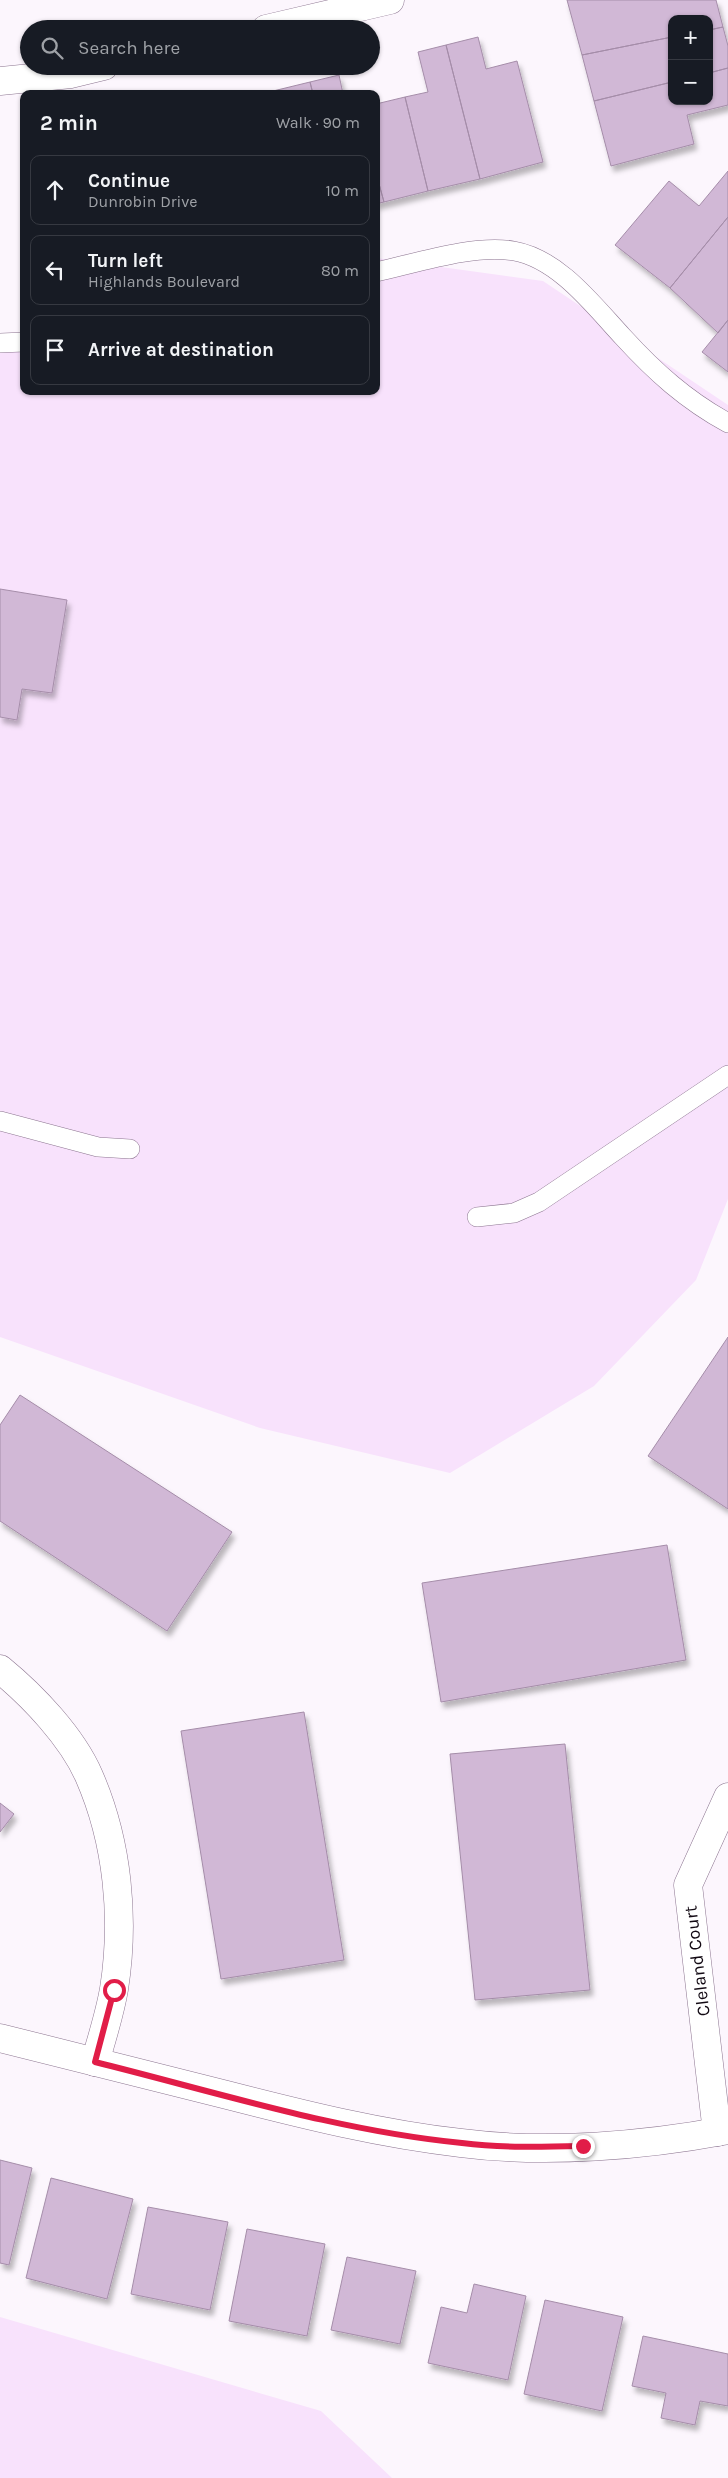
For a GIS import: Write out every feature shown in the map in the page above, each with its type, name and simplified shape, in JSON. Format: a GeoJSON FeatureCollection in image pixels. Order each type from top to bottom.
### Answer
{"type":"FeatureCollection","features":[{"type":"Feature","properties":{"kind":"street"},"geometry":{"type":"LineString","coordinates":[[304,20],[390,0]]}},
{"type":"Feature","properties":{"kind":"street"},"geometry":{"type":"LineString","coordinates":[[0,81],[61,75]]}},
{"type":"Feature","properties":{"kind":"street"},"geometry":{"type":"LineString","coordinates":[[0,1669],[27,1691],[62,1732],[89,1775],[103,1817],[117,1885],[120,1940],[114,1990],[95,2062]]}},
{"type":"Feature","properties":{"kind":"street","name":"Cleland Court"},"geometry":{"type":"LineString","coordinates":[[723,2131],[688,1885],[728,1797]]}},
{"type":"Feature","properties":{"kind":"street"},"geometry":{"type":"LineString","coordinates":[[0,2038],[355,2127],[461,2143],[525,2147],[583,2146],[652,2142],[723,2131]]}},
{"type":"Feature","properties":{"kind":"lane"},"geometry":{"type":"LineString","coordinates":[[380,271],[444,256],[485,250],[514,251],[532,257],[558,272],[589,298],[623,337],[693,403],[728,423]]}},
{"type":"Feature","properties":{"kind":"lane"},"geometry":{"type":"LineString","coordinates":[[0,343],[20,342]]}},
{"type":"Feature","properties":{"kind":"lane"},"geometry":{"type":"LineString","coordinates":[[477,1216],[514,1213],[540,1202],[728,1075]]}},
{"type":"Feature","properties":{"kind":"lane"},"geometry":{"type":"LineString","coordinates":[[0,1121],[98,1147],[130,1149]]}},
{"type":"Feature","properties":{"kind":"shaded area"},"geometry":{"type":"Polygon","coordinates":[[[380,259],[543,281],[728,405],[728,1199],[696,1280],[594,1386],[450,1473],[260,1428],[0,1337],[0,337],[20,340],[20,395],[380,395],[380,259]]]}},
{"type":"Feature","properties":{"kind":"shaded area"},"geometry":{"type":"Polygon","coordinates":[[[0,2317],[321,2411],[392,2478],[0,2478],[0,2317]]]}},
{"type":"Feature","properties":{"kind":"building"},"geometry":{"type":"Polygon","coordinates":[[[567,0],[716,0],[723,27],[713,29],[713,15],[668,15],[668,38],[582,55],[567,0]]]}},
{"type":"Feature","properties":{"kind":"building"},"geometry":{"type":"Polygon","coordinates":[[[723,27],[728,46],[728,68],[713,72],[713,60],[713,29],[723,27]]]}},
{"type":"Feature","properties":{"kind":"building"},"geometry":{"type":"Polygon","coordinates":[[[478,37],[486,69],[517,61],[543,162],[480,179],[446,45],[478,37]]]}},
{"type":"Feature","properties":{"kind":"building"},"geometry":{"type":"Polygon","coordinates":[[[668,38],[668,83],[594,101],[582,55],[668,38]]]}},
{"type":"Feature","properties":{"kind":"building"},"geometry":{"type":"Polygon","coordinates":[[[446,45],[480,179],[428,191],[405,97],[428,92],[418,52],[446,45]]]}},
{"type":"Feature","properties":{"kind":"building"},"geometry":{"type":"Polygon","coordinates":[[[728,68],[728,105],[687,115],[694,144],[611,166],[594,101],[668,83],[668,105],[713,105],[713,72],[728,68]]]}},
{"type":"Feature","properties":{"kind":"building"},"geometry":{"type":"Polygon","coordinates":[[[339,75],[342,90],[312,90],[310,82],[339,75]]]}},
{"type":"Feature","properties":{"kind":"building"},"geometry":{"type":"Polygon","coordinates":[[[310,82],[312,90],[277,90],[310,82]]]}},
{"type":"Feature","properties":{"kind":"building"},"geometry":{"type":"Polygon","coordinates":[[[405,97],[428,191],[384,202],[380,188],[380,103],[405,97]]]}},
{"type":"Feature","properties":{"kind":"building"},"geometry":{"type":"Polygon","coordinates":[[[728,171],[728,217],[670,288],[615,245],[669,181],[699,206],[728,171]]]}},
{"type":"Feature","properties":{"kind":"building"},"geometry":{"type":"Polygon","coordinates":[[[380,188],[384,202],[380,203],[380,188]]]}},
{"type":"Feature","properties":{"kind":"building"},"geometry":{"type":"Polygon","coordinates":[[[728,217],[728,320],[718,333],[670,288],[728,217]]]}},
{"type":"Feature","properties":{"kind":"building"},"geometry":{"type":"Polygon","coordinates":[[[728,320],[728,372],[702,352],[728,320]]]}},
{"type":"Feature","properties":{"kind":"building"},"geometry":{"type":"Polygon","coordinates":[[[0,589],[67,600],[52,693],[22,689],[17,720],[0,717],[0,589]]]}},
{"type":"Feature","properties":{"kind":"building"},"geometry":{"type":"Polygon","coordinates":[[[728,1337],[728,1509],[648,1456],[728,1337]]]}},
{"type":"Feature","properties":{"kind":"building"},"geometry":{"type":"Polygon","coordinates":[[[20,1395],[232,1532],[167,1631],[0,1521],[0,1425],[20,1395]]]}},
{"type":"Feature","properties":{"kind":"building"},"geometry":{"type":"Polygon","coordinates":[[[667,1545],[686,1660],[441,1702],[422,1583],[667,1545]]]}},
{"type":"Feature","properties":{"kind":"building"},"geometry":{"type":"Polygon","coordinates":[[[304,1712],[344,1960],[221,1979],[181,1731],[304,1712]]]}},
{"type":"Feature","properties":{"kind":"building"},"geometry":{"type":"Polygon","coordinates":[[[565,1744],[590,1990],[475,2000],[450,1754],[565,1744]]]}},
{"type":"Feature","properties":{"kind":"building"},"geometry":{"type":"Polygon","coordinates":[[[0,1803],[14,1814],[0,1832],[0,1803]]]}},
{"type":"Feature","properties":{"kind":"building"},"geometry":{"type":"Polygon","coordinates":[[[0,2160],[32,2168],[9,2265],[0,2263],[0,2160]]]}},
{"type":"Feature","properties":{"kind":"building"},"geometry":{"type":"Polygon","coordinates":[[[51,2178],[133,2199],[107,2299],[26,2278],[51,2178]]]}},
{"type":"Feature","properties":{"kind":"building"},"geometry":{"type":"Polygon","coordinates":[[[148,2207],[228,2222],[210,2310],[131,2294],[148,2207]]]}},
{"type":"Feature","properties":{"kind":"building"},"geometry":{"type":"Polygon","coordinates":[[[247,2229],[325,2244],[307,2336],[229,2321],[247,2229]]]}},
{"type":"Feature","properties":{"kind":"building"},"geometry":{"type":"Polygon","coordinates":[[[347,2257],[416,2271],[400,2344],[331,2330],[347,2257]]]}},
{"type":"Feature","properties":{"kind":"building"},"geometry":{"type":"Polygon","coordinates":[[[474,2284],[526,2296],[508,2380],[428,2363],[441,2307],[467,2313],[474,2284]]]}},
{"type":"Feature","properties":{"kind":"building"},"geometry":{"type":"Polygon","coordinates":[[[545,2300],[623,2317],[602,2411],[524,2394],[545,2300]]]}},
{"type":"Feature","properties":{"kind":"building"},"geometry":{"type":"Polygon","coordinates":[[[643,2336],[728,2354],[728,2406],[700,2401],[695,2425],[661,2418],[666,2393],[632,2386],[643,2336]]]}},
{"type":"Feature","properties":{"kind":"route"},"geometry":{"type":"LineString","coordinates":[[114,1990],[95,2062],[355,2127],[461,2143],[525,2147],[583,2146]]}}]}
